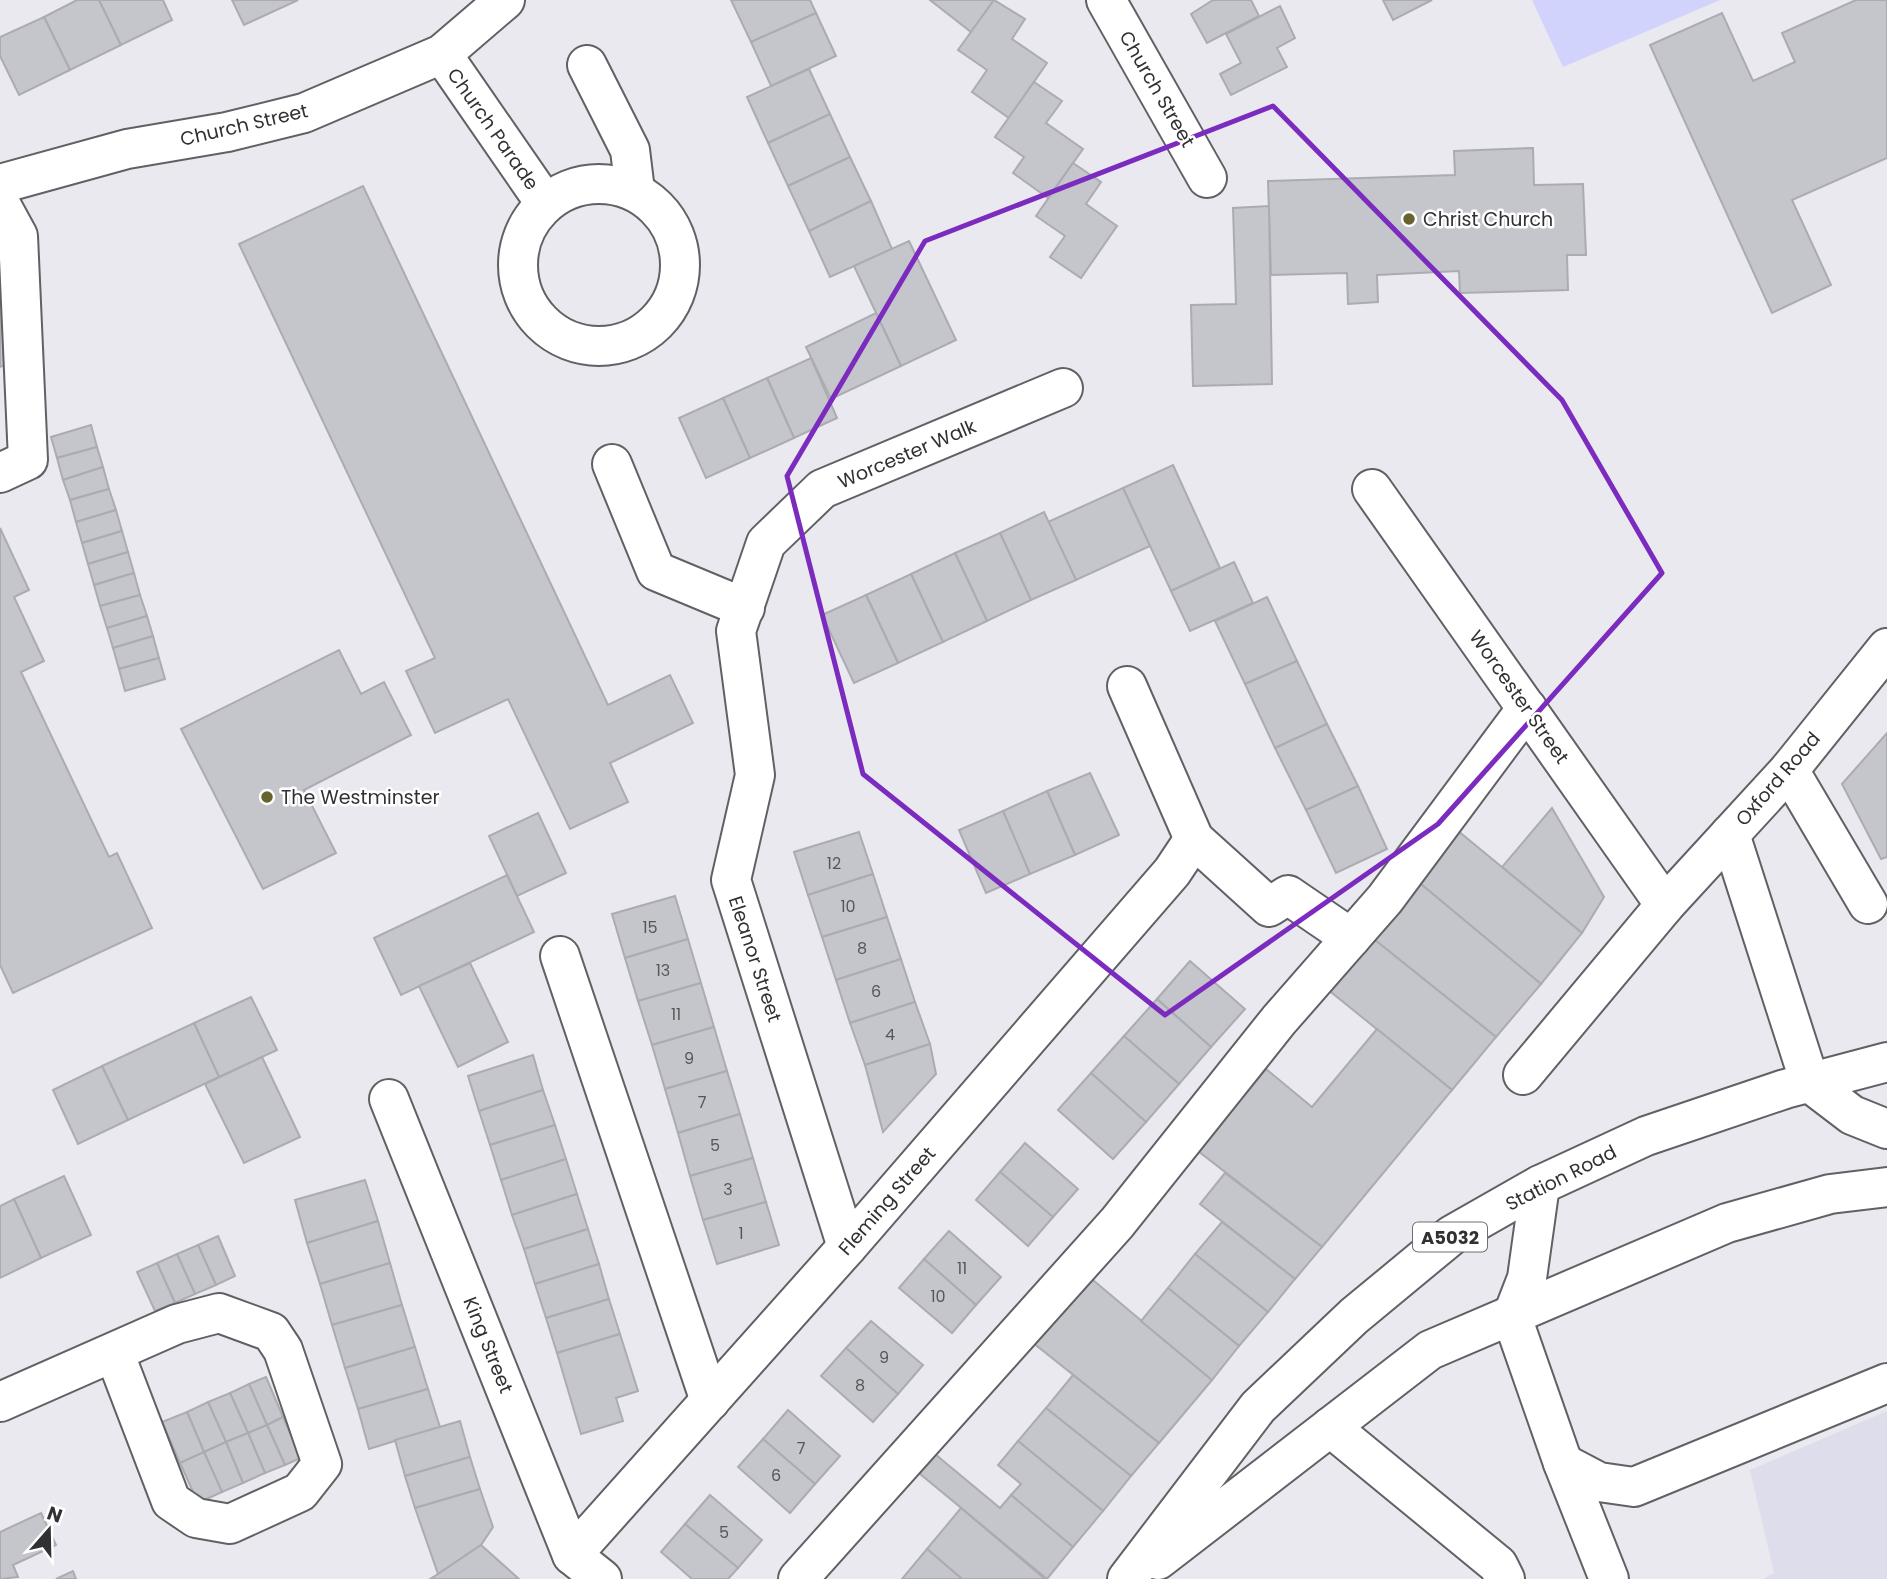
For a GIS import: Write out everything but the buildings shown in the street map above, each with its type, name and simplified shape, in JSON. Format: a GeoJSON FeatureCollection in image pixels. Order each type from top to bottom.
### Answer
{"type":"FeatureCollection","features":[{"type":"Feature","properties":{"kind":"street","name":"Church Street"},"geometry":{"type":"LineString","coordinates":[[0,184],[127,149],[304,113],[442,54],[505,0]]}},
{"type":"Feature","properties":{"kind":"street","name":"Church Street"},"geometry":{"type":"LineString","coordinates":[[1106,0],[1207,178]]}},
{"type":"Feature","properties":{"kind":"street","name":"Church Parade"},"geometry":{"type":"LineString","coordinates":[[442,54],[545,203]]}},
{"type":"Feature","properties":{"kind":"street"},"geometry":{"type":"LineString","coordinates":[[587,65],[630,150],[635,191]]}},
{"type":"Feature","properties":{"kind":"street","name":"Church Parade"},"geometry":{"type":"LineString","coordinates":[[588,184],[612,185],[635,191],[658,207],[674,230],[681,258],[679,285],[668,310],[649,331],[624,344],[596,347],[569,342],[545,327],[528,306],[518,279],[518,252],[527,225],[545,203],[565,190],[588,184]]}},
{"type":"Feature","properties":{"kind":"street"},"geometry":{"type":"LineString","coordinates":[[0,203],[18,236],[27,460],[0,473]]}},
{"type":"Feature","properties":{"kind":"street","name":"Worcester Walk"},"geometry":{"type":"LineString","coordinates":[[766,543],[822,489],[1063,388]]}},
{"type":"Feature","properties":{"kind":"street"},"geometry":{"type":"LineString","coordinates":[[612,464],[656,571],[744,608]]}},
{"type":"Feature","properties":{"kind":"street","name":"Worcester Street"},"geometry":{"type":"LineString","coordinates":[[1372,489],[1665,905]]}},
{"type":"Feature","properties":{"kind":"street","name":"Eleanor Street"},"geometry":{"type":"LineString","coordinates":[[766,543],[736,631],[755,775],[731,880],[847,1247]]}},
{"type":"Feature","properties":{"kind":"street","name":"Oxford Road"},"geometry":{"type":"LineString","coordinates":[[1665,905],[1789,770],[1887,648]]}},
{"type":"Feature","properties":{"kind":"street"},"geometry":{"type":"LineString","coordinates":[[1127,686],[1194,839],[1269,907],[1288,895],[1351,938]]}},
{"type":"Feature","properties":{"kind":"street"},"geometry":{"type":"LineString","coordinates":[[798,1579],[1117,1223],[1279,1020],[1385,899],[1527,708]]}},
{"type":"Feature","properties":{"kind":"street"},"geometry":{"type":"LineString","coordinates":[[1789,770],[1868,904]]}},
{"type":"Feature","properties":{"kind":"street"},"geometry":{"type":"LineString","coordinates":[[1730,834],[1810,1083],[1852,1115],[1887,1129]]}},
{"type":"Feature","properties":{"kind":"street","name":"Fleming Street"},"geometry":{"type":"LineString","coordinates":[[572,1555],[847,1247],[1172,872],[1194,839]]}},
{"type":"Feature","properties":{"kind":"street"},"geometry":{"type":"LineString","coordinates":[[1523,1074],[1665,905]]}},
{"type":"Feature","properties":{"kind":"street"},"geometry":{"type":"LineString","coordinates":[[560,956],[710,1401]]}},
{"type":"Feature","properties":{"kind":"street","name":"Station Road"},"geometry":{"type":"LineString","coordinates":[[1127,1579],[1267,1398],[1354,1316],[1452,1235],[1540,1185],[1646,1136],[1810,1083],[1887,1062]]}},
{"type":"Feature","properties":{"kind":"street","name":"King Street"},"geometry":{"type":"LineString","coordinates":[[389,1099],[572,1555],[602,1579]]}},
{"type":"Feature","properties":{"kind":"street"},"geometry":{"type":"LineString","coordinates":[[1540,1185],[1527,1278],[1513,1317],[1563,1463],[1609,1579]]}},
{"type":"Feature","properties":{"kind":"street"},"geometry":{"type":"LineString","coordinates":[[1133,1579],[1430,1350],[1513,1317],[1727,1223],[1830,1194],[1887,1187]]}},
{"type":"Feature","properties":{"kind":"street"},"geometry":{"type":"LineString","coordinates":[[0,1402],[177,1324],[219,1313],[271,1332],[283,1350],[322,1464],[300,1492],[230,1524],[196,1518],[172,1501],[114,1352]]}},
{"type":"Feature","properties":{"kind":"street"},"geometry":{"type":"LineString","coordinates":[[1563,1463],[1600,1482],[1634,1487],[1887,1383]]}},
{"type":"Feature","properties":{"kind":"street"},"geometry":{"type":"LineString","coordinates":[[1330,1427],[1498,1565],[1505,1579]]}},
{"type":"Feature","properties":{"kind":"highlighted area"},"geometry":{"type":"Polygon","coordinates":[[[1273,106],[1562,400],[1662,573],[1438,824],[1165,1015],[863,774],[787,476],[925,241],[1273,106]]]}},
{"type":"Feature","properties":{"kind":"shaded area"},"geometry":{"type":"Polygon","coordinates":[[[1532,0],[1720,0],[1563,67],[1532,0]]]}},
{"type":"Feature","properties":{"kind":"shaded area"},"geometry":{"type":"Polygon","coordinates":[[[1887,1411],[1887,1579],[1763,1579],[1774,1573],[1750,1470],[1887,1411]]]}},
{"type":"Feature","properties":{"kind":"place","name":"Christ Church"},"geometry":{"type":"Point","coordinates":[1409,219]}},
{"type":"Feature","properties":{"kind":"place","name":"The Westminster"},"geometry":{"type":"Point","coordinates":[267,797]}}]}
